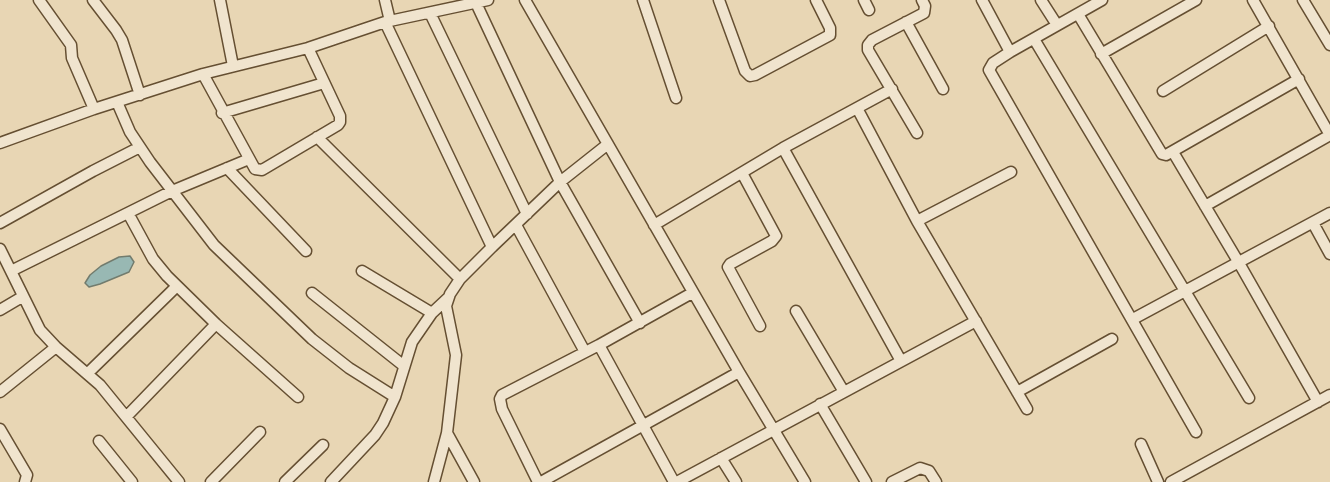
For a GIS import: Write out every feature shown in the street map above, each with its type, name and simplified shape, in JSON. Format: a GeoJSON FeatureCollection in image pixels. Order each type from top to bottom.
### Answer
{"type":"FeatureCollection","features":[{"type":"Feature","properties":{"kind":"street"},"geometry":{"type":"LineString","coordinates":[[39,0],[71,45],[72,58],[94,109]]}},
{"type":"Feature","properties":{"kind":"street"},"geometry":{"type":"LineString","coordinates":[[93,0],[122,40],[140,95]]}},
{"type":"Feature","properties":{"kind":"street"},"geometry":{"type":"LineString","coordinates":[[220,0],[233,66]]}},
{"type":"Feature","properties":{"kind":"street"},"geometry":{"type":"LineString","coordinates":[[385,0],[387,22],[492,247]]}},
{"type":"Feature","properties":{"kind":"street"},"geometry":{"type":"LineString","coordinates":[[0,143],[94,109],[203,74],[308,48],[387,22],[488,0]]}},
{"type":"Feature","properties":{"kind":"street"},"geometry":{"type":"LineString","coordinates":[[525,0],[772,429],[805,482]]}},
{"type":"Feature","properties":{"kind":"street"},"geometry":{"type":"LineString","coordinates":[[643,0],[676,98]]}},
{"type":"Feature","properties":{"kind":"street"},"geometry":{"type":"LineString","coordinates":[[719,0],[745,71],[750,76],[830,35],[830,28],[816,0]]}},
{"type":"Feature","properties":{"kind":"street"},"geometry":{"type":"LineString","coordinates":[[917,133],[868,50],[868,45],[872,40],[924,13],[925,6],[922,0]]}},
{"type":"Feature","properties":{"kind":"street"},"geometry":{"type":"LineString","coordinates":[[982,0],[1010,52]]}},
{"type":"Feature","properties":{"kind":"street"},"geometry":{"type":"LineString","coordinates":[[1041,0],[1057,25]]}},
{"type":"Feature","properties":{"kind":"street"},"geometry":{"type":"LineString","coordinates":[[1100,0],[1010,52],[990,66],[990,73],[1196,432]]}},
{"type":"Feature","properties":{"kind":"street"},"geometry":{"type":"LineString","coordinates":[[1101,54],[1196,0]]}},
{"type":"Feature","properties":{"kind":"street"},"geometry":{"type":"LineString","coordinates":[[1205,206],[1330,135],[1253,0]]}},
{"type":"Feature","properties":{"kind":"street"},"geometry":{"type":"LineString","coordinates":[[1303,0],[1330,45]]}},
{"type":"Feature","properties":{"kind":"street"},"geometry":{"type":"LineString","coordinates":[[476,3],[560,182],[640,322]]}},
{"type":"Feature","properties":{"kind":"street"},"geometry":{"type":"LineString","coordinates":[[430,13],[527,214]]}},
{"type":"Feature","properties":{"kind":"street"},"geometry":{"type":"LineString","coordinates":[[1078,14],[1162,154],[1173,152],[1299,80]]}},
{"type":"Feature","properties":{"kind":"street"},"geometry":{"type":"LineString","coordinates":[[906,22],[943,89]]}},
{"type":"Feature","properties":{"kind":"street"},"geometry":{"type":"LineString","coordinates":[[1163,91],[1269,26]]}},
{"type":"Feature","properties":{"kind":"street"},"geometry":{"type":"LineString","coordinates":[[1034,39],[1249,398]]}},
{"type":"Feature","properties":{"kind":"street"},"geometry":{"type":"LineString","coordinates":[[203,74],[222,113],[256,171],[262,170],[340,122],[340,116],[308,48]]}},
{"type":"Feature","properties":{"kind":"street"},"geometry":{"type":"LineString","coordinates":[[222,113],[324,83]]}},
{"type":"Feature","properties":{"kind":"street"},"geometry":{"type":"LineString","coordinates":[[654,225],[783,148],[892,89]]}},
{"type":"Feature","properties":{"kind":"street"},"geometry":{"type":"LineString","coordinates":[[117,102],[125,122],[140,147],[214,245],[289,318],[349,368],[395,397]]}},
{"type":"Feature","properties":{"kind":"street"},"geometry":{"type":"LineString","coordinates":[[857,108],[917,221],[1027,409]]}},
{"type":"Feature","properties":{"kind":"street"},"geometry":{"type":"LineString","coordinates":[[317,137],[460,279]]}},
{"type":"Feature","properties":{"kind":"street"},"geometry":{"type":"LineString","coordinates":[[332,482],[375,435],[395,397],[412,342],[432,314],[448,298],[460,279],[560,182],[608,144]]}},
{"type":"Feature","properties":{"kind":"street"},"geometry":{"type":"LineString","coordinates":[[0,223],[140,147]]}},
{"type":"Feature","properties":{"kind":"street"},"geometry":{"type":"LineString","coordinates":[[783,148],[902,361]]}},
{"type":"Feature","properties":{"kind":"street"},"geometry":{"type":"LineString","coordinates":[[1173,152],[1318,402]]}},
{"type":"Feature","properties":{"kind":"street"},"geometry":{"type":"LineString","coordinates":[[11,271],[172,191],[249,159]]}},
{"type":"Feature","properties":{"kind":"street"},"geometry":{"type":"LineString","coordinates":[[228,168],[306,251]]}},
{"type":"Feature","properties":{"kind":"street"},"geometry":{"type":"LineString","coordinates":[[917,221],[1011,172]]}},
{"type":"Feature","properties":{"kind":"street"},"geometry":{"type":"LineString","coordinates":[[742,173],[776,236],[772,241],[728,267],[760,326]]}},
{"type":"Feature","properties":{"kind":"street"},"geometry":{"type":"LineString","coordinates":[[128,213],[153,259],[177,286],[298,397]]}},
{"type":"Feature","properties":{"kind":"street"},"geometry":{"type":"LineString","coordinates":[[1133,319],[1330,213]]}},
{"type":"Feature","properties":{"kind":"street"},"geometry":{"type":"LineString","coordinates":[[1313,223],[1330,254]]}},
{"type":"Feature","properties":{"kind":"street"},"geometry":{"type":"LineString","coordinates":[[516,225],[585,352]]}},
{"type":"Feature","properties":{"kind":"street"},"geometry":{"type":"LineString","coordinates":[[0,249],[40,330],[88,374],[126,416],[179,482]]}},
{"type":"Feature","properties":{"kind":"street"},"geometry":{"type":"LineString","coordinates":[[362,271],[432,314]]}},
{"type":"Feature","properties":{"kind":"street"},"geometry":{"type":"LineString","coordinates":[[88,374],[177,286]]}},
{"type":"Feature","properties":{"kind":"street"},"geometry":{"type":"LineString","coordinates":[[312,293],[404,366]]}},
{"type":"Feature","properties":{"kind":"street"},"geometry":{"type":"LineString","coordinates":[[693,293],[599,345],[509,389],[500,399],[501,409],[540,482],[739,372]]}},
{"type":"Feature","properties":{"kind":"street"},"geometry":{"type":"LineString","coordinates":[[0,310],[22,297]]}},
{"type":"Feature","properties":{"kind":"street"},"geometry":{"type":"LineString","coordinates":[[434,482],[447,433],[456,355],[447,306],[448,298]]}},
{"type":"Feature","properties":{"kind":"street"},"geometry":{"type":"LineString","coordinates":[[796,311],[844,392]]}},
{"type":"Feature","properties":{"kind":"street"},"geometry":{"type":"LineString","coordinates":[[599,345],[676,482],[976,321]]}},
{"type":"Feature","properties":{"kind":"street"},"geometry":{"type":"LineString","coordinates":[[126,416],[216,324]]}},
{"type":"Feature","properties":{"kind":"street"},"geometry":{"type":"LineString","coordinates":[[1017,392],[1112,339]]}},
{"type":"Feature","properties":{"kind":"street"},"geometry":{"type":"LineString","coordinates":[[0,392],[56,347]]}},
{"type":"Feature","properties":{"kind":"street"},"geometry":{"type":"LineString","coordinates":[[1171,482],[1330,395]]}},
{"type":"Feature","properties":{"kind":"street"},"geometry":{"type":"LineString","coordinates":[[820,404],[866,482]]}},
{"type":"Feature","properties":{"kind":"street"},"geometry":{"type":"LineString","coordinates":[[0,429],[27,475],[25,482]]}},
{"type":"Feature","properties":{"kind":"street"},"geometry":{"type":"LineString","coordinates":[[212,482],[260,432]]}},
{"type":"Feature","properties":{"kind":"street"},"geometry":{"type":"LineString","coordinates":[[447,433],[474,482]]}},
{"type":"Feature","properties":{"kind":"street"},"geometry":{"type":"LineString","coordinates":[[99,441],[132,482]]}},
{"type":"Feature","properties":{"kind":"street"},"geometry":{"type":"LineString","coordinates":[[1141,444],[1158,482]]}},
{"type":"Feature","properties":{"kind":"street"},"geometry":{"type":"LineString","coordinates":[[285,482],[323,445]]}},
{"type":"Feature","properties":{"kind":"street"},"geometry":{"type":"LineString","coordinates":[[721,458],[735,482]]}},
{"type":"Feature","properties":{"kind":"street"},"geometry":{"type":"LineString","coordinates":[[892,482],[920,468],[929,471],[936,482]]}},
{"type":"Feature","properties":{"kind":"water"},"geometry":{"type":"Polygon","coordinates":[[[130,256],[134,262],[129,272],[89,287],[85,283],[90,275],[101,266],[119,257],[130,256]]]}}]}
